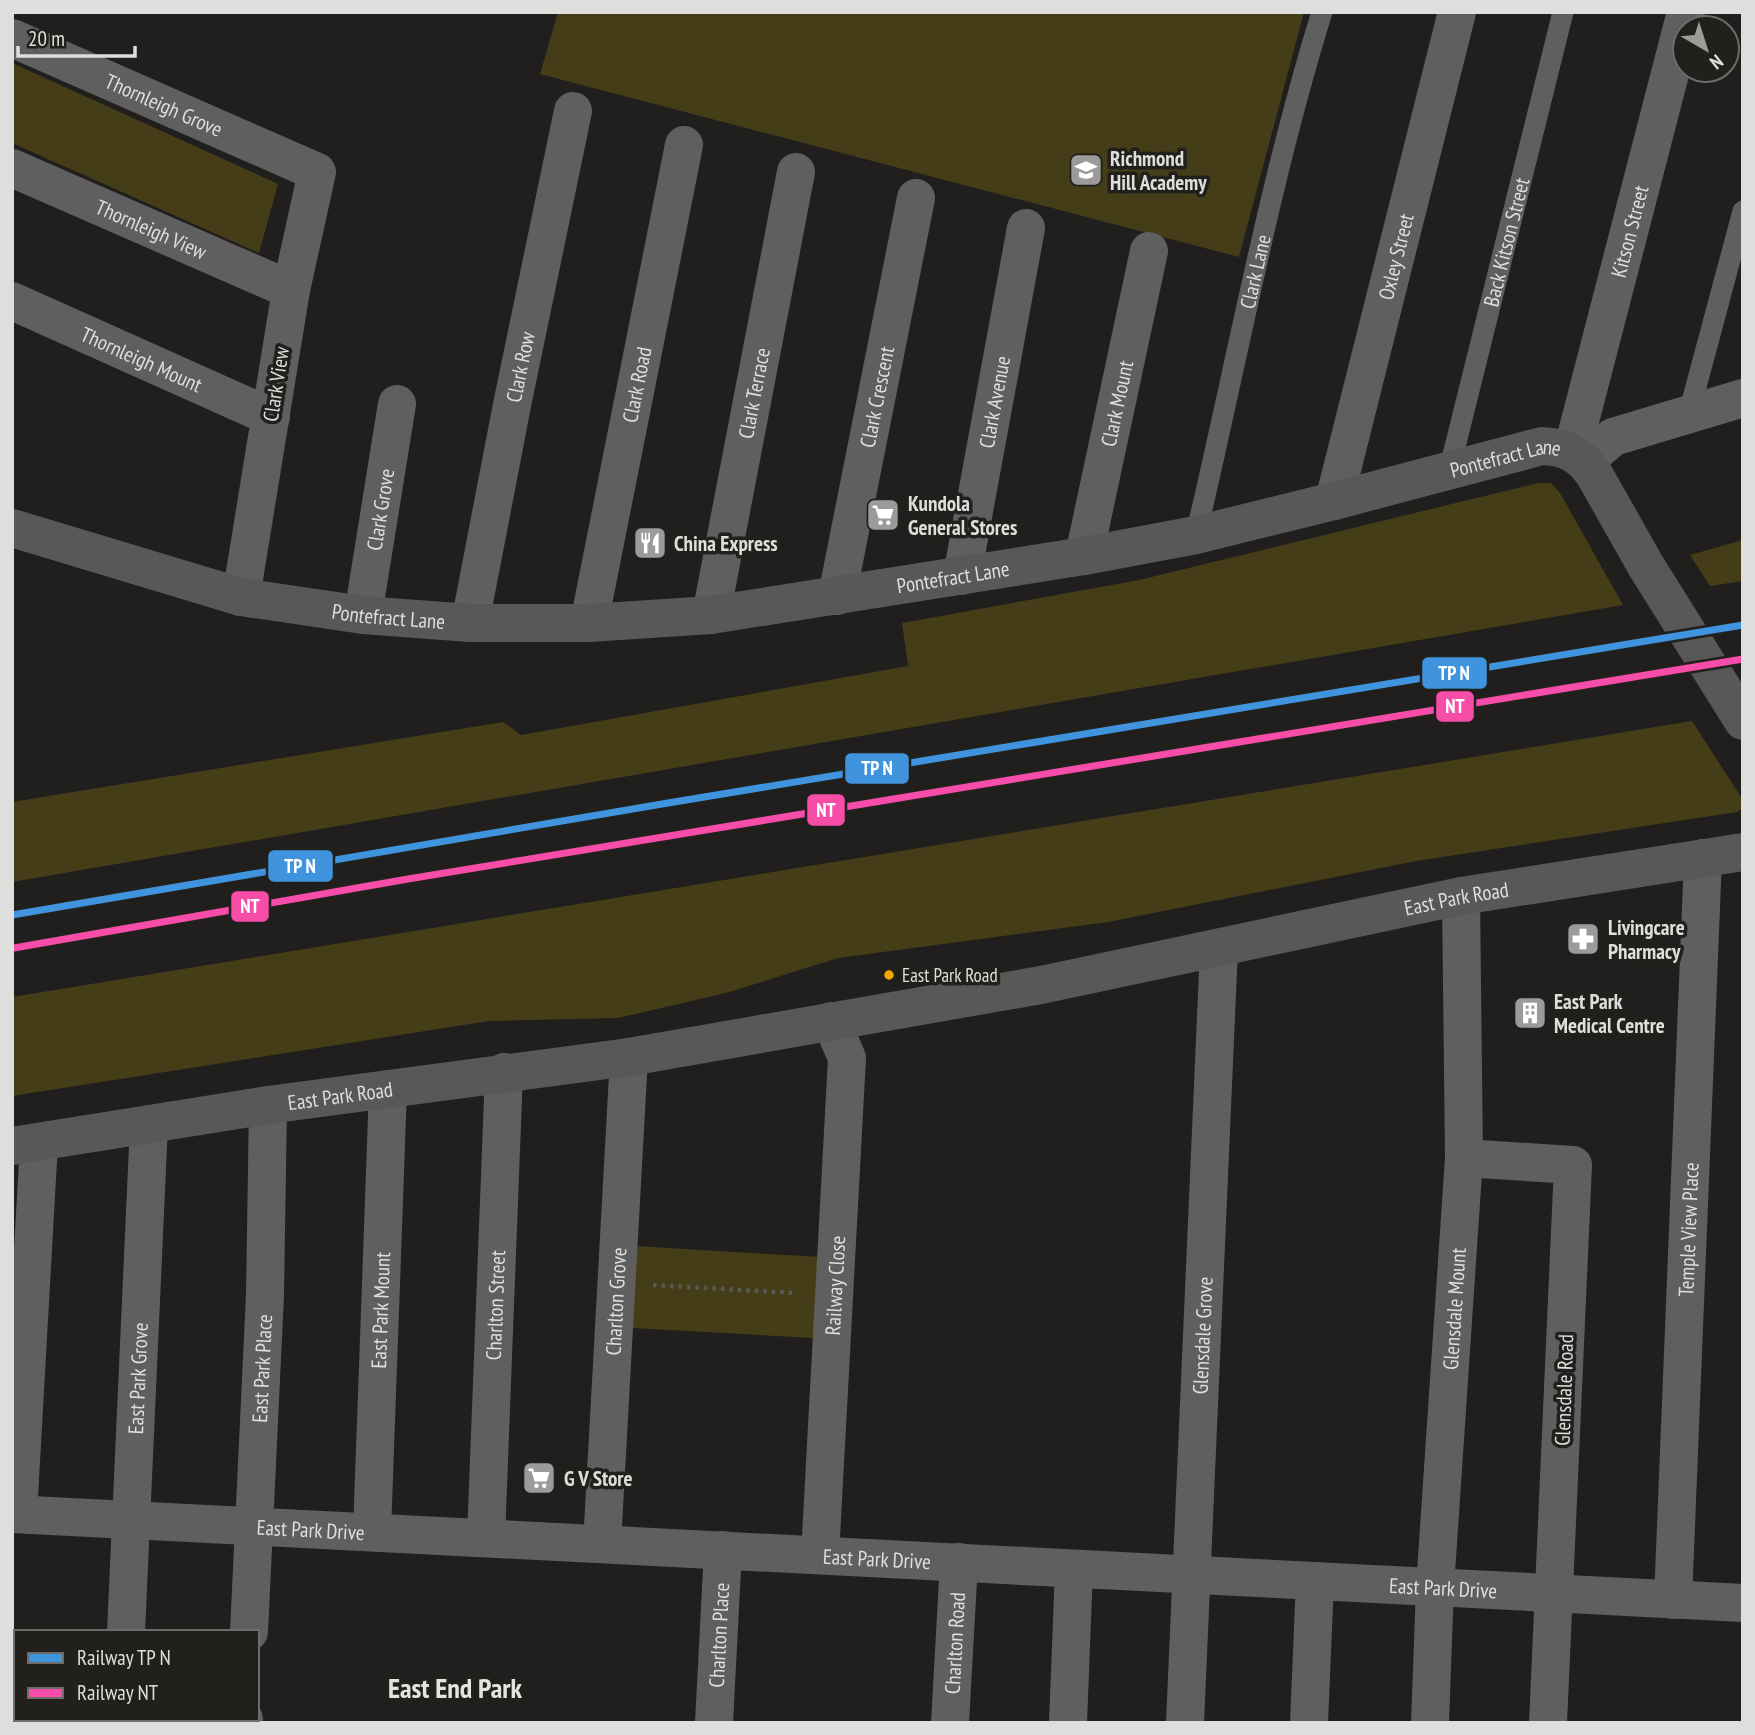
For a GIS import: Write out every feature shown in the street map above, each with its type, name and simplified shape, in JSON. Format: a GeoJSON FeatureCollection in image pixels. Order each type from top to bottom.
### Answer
{"type":"FeatureCollection","features":[{"type":"Feature","properties":{"kind":"street","name":"Oxley Street"},"geometry":{"type":"LineString","coordinates":[[1334,501],[1457,12]]}},
{"type":"Feature","properties":{"kind":"street","name":"Kitson Street"},"geometry":{"type":"LineString","coordinates":[[1579,456],[1686,12]]}},
{"type":"Feature","properties":{"kind":"street","name":"Thornleigh Grove"},"geometry":{"type":"LineString","coordinates":[[12,38],[317,172]]}},
{"type":"Feature","properties":{"kind":"street","name":"Clark Row"},"geometry":{"type":"LineString","coordinates":[[470,623],[573,111]]}},
{"type":"Feature","properties":{"kind":"street","name":"Clark Road"},"geometry":{"type":"LineString","coordinates":[[589,623],[684,145]]}},
{"type":"Feature","properties":{"kind":"street","name":"Thornleigh View"},"geometry":{"type":"LineString","coordinates":[[12,168],[291,290]]}},
{"type":"Feature","properties":{"kind":"street","name":"Clark View"},"geometry":{"type":"LineString","coordinates":[[242,597],[291,290],[317,172]]}},
{"type":"Feature","properties":{"kind":"street","name":"Clark Terrace"},"geometry":{"type":"LineString","coordinates":[[711,615],[796,172]]}},
{"type":"Feature","properties":{"kind":"street","name":"Clark Crescent"},"geometry":{"type":"LineString","coordinates":[[837,596],[916,198]]}},
{"type":"Feature","properties":{"kind":"street","name":"Clark Avenue"},"geometry":{"type":"LineString","coordinates":[[962,576],[1026,228]]}},
{"type":"Feature","properties":{"kind":"street","name":"Clark Mount"},"geometry":{"type":"LineString","coordinates":[[1084,556],[1149,251]]}},
{"type":"Feature","properties":{"kind":"street","name":"Thornleigh Mount"},"geometry":{"type":"LineString","coordinates":[[12,302],[271,417]]}},
{"type":"Feature","properties":{"kind":"street"},"geometry":{"type":"LineString","coordinates":[[1579,456],[1613,437],[1743,398]]}},
{"type":"Feature","properties":{"kind":"street","name":"Clark Grove"},"geometry":{"type":"LineString","coordinates":[[363,615],[397,404]]}},
{"type":"Feature","properties":{"kind":"street","name":"Pontefract Lane"},"geometry":{"type":"LineString","coordinates":[[12,528],[242,597],[363,615],[470,623],[589,623],[711,615],[1084,556],[1196,535],[1542,446],[1558,447],[1579,456],[1743,721]]}},
{"type":"Feature","properties":{"kind":"street","name":"East Park Road"},"geometry":{"type":"LineString","coordinates":[[26,1145],[268,1105],[629,1057],[1041,985],[1461,896],[1743,852]]}},
{"type":"Feature","properties":{"kind":"street","name":"Temple View Place"},"geometry":{"type":"LineString","coordinates":[[1673,1600],[1703,858]]}},
{"type":"Feature","properties":{"kind":"street","name":"Glensdale Mount"},"geometry":{"type":"LineString","coordinates":[[1430,1723],[1435,1587],[1464,1158],[1461,896]]}},
{"type":"Feature","properties":{"kind":"street","name":"Glensdale Grove"},"geometry":{"type":"LineString","coordinates":[[1185,1723],[1219,948]]}},
{"type":"Feature","properties":{"kind":"street","name":"Railway Close"},"geometry":{"type":"LineString","coordinates":[[820,1555],[847,1058],[831,1021]]}},
{"type":"Feature","properties":{"kind":"street","name":"Charlton Grove"},"geometry":{"type":"LineString","coordinates":[[602,1544],[629,1057]]}},
{"type":"Feature","properties":{"kind":"street","name":"Charlton Street"},"geometry":{"type":"LineString","coordinates":[[486,1538],[504,1073]]}},
{"type":"Feature","properties":{"kind":"street","name":"East Park Mount"},"geometry":{"type":"LineString","coordinates":[[372,1532],[388,1089]]}},
{"type":"Feature","properties":{"kind":"street","name":"East Park Place"},"geometry":{"type":"LineString","coordinates":[[249,1630],[265,1295],[268,1105]]}},
{"type":"Feature","properties":{"kind":"street","name":"East Park Grove"},"geometry":{"type":"LineString","coordinates":[[126,1630],[149,1124]]}},
{"type":"Feature","properties":{"kind":"street"},"geometry":{"type":"LineString","coordinates":[[15,1514],[26,1145]]}},
{"type":"Feature","properties":{"kind":"street","name":"Glensdale Road"},"geometry":{"type":"LineString","coordinates":[[1464,1158],[1573,1165],[1548,1723]]}},
{"type":"Feature","properties":{"kind":"street","name":"East Park Drive"},"geometry":{"type":"LineString","coordinates":[[15,1514],[1743,1603]]}},
{"type":"Feature","properties":{"kind":"street","name":"Charlton Place"},"geometry":{"type":"LineString","coordinates":[[714,1723],[723,1550]]}},
{"type":"Feature","properties":{"kind":"street","name":"Charlton Road"},"geometry":{"type":"LineString","coordinates":[[950,1723],[959,1562]]}},
{"type":"Feature","properties":{"kind":"street"},"geometry":{"type":"LineString","coordinates":[[1068,1723],[1074,1569]]}},
{"type":"Feature","properties":{"kind":"street"},"geometry":{"type":"LineString","coordinates":[[1309,1723],[1315,1581]]}},
{"type":"Feature","properties":{"kind":"lane","name":"Clark Lane"},"geometry":{"type":"LineString","coordinates":[[1196,535],[1258,262],[1306,65],[1322,12]]}},
{"type":"Feature","properties":{"kind":"lane","name":"Back Kitson Street"},"geometry":{"type":"LineString","coordinates":[[1449,471],[1563,12]]}},
{"type":"Feature","properties":{"kind":"lane"},"geometry":{"type":"LineString","coordinates":[[1689,413],[1743,211]]}},
{"type":"Feature","properties":{"kind":"path"},"geometry":{"type":"LineString","coordinates":[[617,1283],[834,1295]]}},
{"type":"Feature","properties":{"kind":"shaded area","name":"Richmond Hill Academy"},"geometry":{"type":"Polygon","coordinates":[[[558,12],[1304,12],[1239,257],[540,74],[558,12]]]}},
{"type":"Feature","properties":{"kind":"shaded area"},"geometry":{"type":"Polygon","coordinates":[[[12,63],[278,184],[259,253],[12,143],[12,63]]]}},
{"type":"Feature","properties":{"kind":"shaded area"},"geometry":{"type":"Polygon","coordinates":[[[1538,483],[1551,483],[1560,493],[1623,605],[12,882],[12,802],[503,722],[521,735],[908,666],[902,623],[1139,580],[1538,483]]]}},
{"type":"Feature","properties":{"kind":"shaded area"},"geometry":{"type":"Polygon","coordinates":[[[1743,540],[1743,581],[1710,586],[1690,555],[1743,540]]]}},
{"type":"Feature","properties":{"kind":"shaded area"},"geometry":{"type":"Polygon","coordinates":[[[1692,721],[1743,800],[1743,808],[1737,812],[1416,861],[1108,922],[838,958],[726,993],[618,1018],[489,1021],[12,1096],[12,997],[1692,721]]]}},
{"type":"Feature","properties":{"kind":"shaded area"},"geometry":{"type":"Polygon","coordinates":[[[619,1245],[836,1258],[832,1339],[614,1327],[619,1245]]]}},
{"type":"Feature","properties":{"kind":"transit line"},"geometry":{"type":"LineString","coordinates":[[12,915],[1743,625]]}},
{"type":"Feature","properties":{"kind":"rail line","name":"NT"},"geometry":{"type":"LineString","coordinates":[[14,948],[408,879],[1743,659]]}},
{"type":"Feature","properties":{"kind":"place","name":"Richmond Hill Academy"},"geometry":{"type":"Point","coordinates":[1086,170]}},
{"type":"Feature","properties":{"kind":"place","name":"Kundola General Stores"},"geometry":{"type":"Point","coordinates":[883,515]}},
{"type":"Feature","properties":{"kind":"place","name":"China Express"},"geometry":{"type":"Point","coordinates":[650,543]}},
{"type":"Feature","properties":{"kind":"place","name":"Livingcare Pharmacy"},"geometry":{"type":"Point","coordinates":[1583,939]}},
{"type":"Feature","properties":{"kind":"place","name":"East Park Road"},"geometry":{"type":"Point","coordinates":[889,975]}},
{"type":"Feature","properties":{"kind":"place","name":"East Park Medical Centre"},"geometry":{"type":"Point","coordinates":[1530,1013]}},
{"type":"Feature","properties":{"kind":"place","name":"G V Store"},"geometry":{"type":"Point","coordinates":[539,1478]}},
{"type":"Feature","properties":{"kind":"district","name":"East End Park"},"geometry":{"type":"Point","coordinates":[455,1687]}}]}
